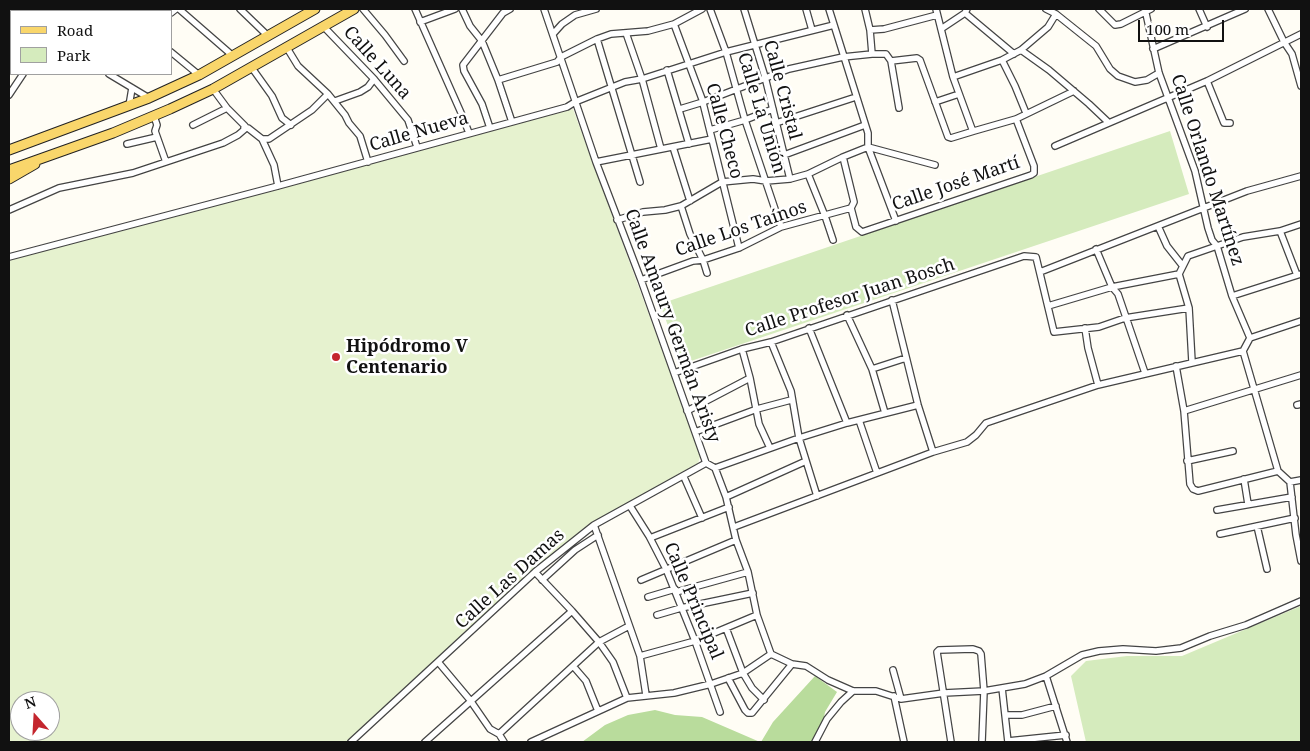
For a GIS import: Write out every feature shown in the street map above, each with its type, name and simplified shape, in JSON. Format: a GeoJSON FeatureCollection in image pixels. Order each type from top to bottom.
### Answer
{"type":"FeatureCollection","features":[{"type":"Feature","properties":{"kind":"main road"},"geometry":{"type":"LineString","coordinates":[[9,150],[129,107],[199,75],[315,9]]}},
{"type":"Feature","properties":{"kind":"main road"},"geometry":{"type":"LineString","coordinates":[[9,170],[154,116],[213,90],[354,9]]}},
{"type":"Feature","properties":{"kind":"main road"},"geometry":{"type":"LineString","coordinates":[[9,179],[44,157]]}},
{"type":"Feature","properties":{"kind":"street"},"geometry":{"type":"LineString","coordinates":[[178,9],[233,56]]}},
{"type":"Feature","properties":{"kind":"street"},"geometry":{"type":"LineString","coordinates":[[240,9],[268,36]]}},
{"type":"Feature","properties":{"kind":"street"},"geometry":{"type":"LineString","coordinates":[[363,9],[404,61]]}},
{"type":"Feature","properties":{"kind":"street"},"geometry":{"type":"LineString","coordinates":[[415,9],[469,133]]}},
{"type":"Feature","properties":{"kind":"street"},"geometry":{"type":"LineString","coordinates":[[420,22],[455,9]]}},
{"type":"Feature","properties":{"kind":"street"},"geometry":{"type":"LineString","coordinates":[[462,9],[475,33],[482,41],[512,122]]}},
{"type":"Feature","properties":{"kind":"street"},"geometry":{"type":"LineString","coordinates":[[490,128],[482,104],[464,71],[463,65],[503,13],[510,9]]}},
{"type":"Feature","properties":{"kind":"street","name":"Calle Amaury Germán Aristy"},"geometry":{"type":"LineString","coordinates":[[544,9],[596,162],[706,463],[715,468],[726,497],[736,540],[748,572],[757,615],[771,654]]}},
{"type":"Feature","properties":{"kind":"street"},"geometry":{"type":"LineString","coordinates":[[553,34],[562,24],[575,15],[596,9]]}},
{"type":"Feature","properties":{"kind":"street"},"geometry":{"type":"LineString","coordinates":[[498,80],[557,62],[561,57],[611,34],[648,31],[674,24],[702,9]]}},
{"type":"Feature","properties":{"kind":"street","name":"Calle La Unión"},"geometry":{"type":"LineString","coordinates":[[710,9],[726,52],[745,120],[781,227]]}},
{"type":"Feature","properties":{"kind":"street","name":"Calle Cristal"},"geometry":{"type":"LineString","coordinates":[[744,9],[765,77],[790,179]]}},
{"type":"Feature","properties":{"kind":"street"},"geometry":{"type":"LineString","coordinates":[[806,9],[812,30]]}},
{"type":"Feature","properties":{"kind":"street"},"geometry":{"type":"LineString","coordinates":[[829,9],[868,133],[868,147],[896,221]]}},
{"type":"Feature","properties":{"kind":"street"},"geometry":{"type":"LineString","coordinates":[[865,9],[870,30],[872,54]]}},
{"type":"Feature","properties":{"kind":"street"},"geometry":{"type":"LineString","coordinates":[[1048,9],[1096,46],[1110,69],[1118,76],[1135,82],[1147,80],[1159,73]]}},
{"type":"Feature","properties":{"kind":"street"},"geometry":{"type":"LineString","coordinates":[[1099,9],[1115,25],[1148,10]]}},
{"type":"Feature","properties":{"kind":"street"},"geometry":{"type":"LineString","coordinates":[[1199,9],[1207,27]]}},
{"type":"Feature","properties":{"kind":"street"},"geometry":{"type":"LineString","coordinates":[[1153,49],[1246,9]]}},
{"type":"Feature","properties":{"kind":"street"},"geometry":{"type":"LineString","coordinates":[[1268,9],[1292,54],[1301,86]]}},
{"type":"Feature","properties":{"kind":"street","name":"Calle Orlando Martínez"},"geometry":{"type":"LineString","coordinates":[[1148,10],[1153,49],[1159,73],[1194,171],[1208,228],[1217,246],[1232,296],[1250,338]]}},
{"type":"Feature","properties":{"kind":"street"},"geometry":{"type":"LineString","coordinates":[[941,29],[966,11],[1014,54]]}},
{"type":"Feature","properties":{"kind":"street"},"geometry":{"type":"LineString","coordinates":[[870,30],[884,29],[936,12],[953,77],[973,130]]}},
{"type":"Feature","properties":{"kind":"street"},"geometry":{"type":"LineString","coordinates":[[953,77],[1002,60],[1021,50],[1048,27],[1056,14]]}},
{"type":"Feature","properties":{"kind":"street","name":"Calle Checo"},"geometry":{"type":"LineString","coordinates":[[674,24],[703,102],[739,248]]}},
{"type":"Feature","properties":{"kind":"street","name":"Calle Nueva"},"geometry":{"type":"LineString","coordinates":[[9,256],[368,162],[567,107],[625,82],[642,79],[726,52],[834,25]]}},
{"type":"Feature","properties":{"kind":"street","name":"Calle Luna"},"geometry":{"type":"LineString","coordinates":[[324,27],[374,79],[408,120],[417,147]]}},
{"type":"Feature","properties":{"kind":"street"},"geometry":{"type":"LineString","coordinates":[[626,33],[642,79],[660,149]]}},
{"type":"Feature","properties":{"kind":"street"},"geometry":{"type":"LineString","coordinates":[[1055,146],[1207,81],[1301,34]]}},
{"type":"Feature","properties":{"kind":"street"},"geometry":{"type":"LineString","coordinates":[[597,39],[640,182]]}},
{"type":"Feature","properties":{"kind":"street"},"geometry":{"type":"LineString","coordinates":[[287,48],[298,66],[335,101],[360,136],[368,162]]}},
{"type":"Feature","properties":{"kind":"street"},"geometry":{"type":"LineString","coordinates":[[1021,50],[1049,70],[1108,122]]}},
{"type":"Feature","properties":{"kind":"street"},"geometry":{"type":"LineString","coordinates":[[172,53],[199,75]]}},
{"type":"Feature","properties":{"kind":"street"},"geometry":{"type":"LineString","coordinates":[[680,109],[788,69],[843,57],[872,54],[886,54],[892,61],[900,108]]}},
{"type":"Feature","properties":{"kind":"street"},"geometry":{"type":"LineString","coordinates":[[892,61],[919,59],[948,137],[951,138],[973,130],[1016,120],[1026,113],[1074,91]]}},
{"type":"Feature","properties":{"kind":"street"},"geometry":{"type":"LineString","coordinates":[[1002,60],[1026,113]]}},
{"type":"Feature","properties":{"kind":"street"},"geometry":{"type":"LineString","coordinates":[[252,68],[272,96],[282,118],[291,124]]}},
{"type":"Feature","properties":{"kind":"street"},"geometry":{"type":"LineString","coordinates":[[667,70],[689,144]]}},
{"type":"Feature","properties":{"kind":"street"},"geometry":{"type":"LineString","coordinates":[[9,95],[22,75]]}},
{"type":"Feature","properties":{"kind":"street"},"geometry":{"type":"LineString","coordinates":[[111,75],[149,98]]}},
{"type":"Feature","properties":{"kind":"street"},"geometry":{"type":"LineString","coordinates":[[335,101],[360,92],[368,87],[374,79]]}},
{"type":"Feature","properties":{"kind":"street"},"geometry":{"type":"LineString","coordinates":[[1207,81],[1224,123],[1230,123]]}},
{"type":"Feature","properties":{"kind":"street"},"geometry":{"type":"LineString","coordinates":[[129,107],[132,88]]}},
{"type":"Feature","properties":{"kind":"street"},"geometry":{"type":"LineString","coordinates":[[213,90],[246,128],[262,139],[274,165],[278,186]]}},
{"type":"Feature","properties":{"kind":"street"},"geometry":{"type":"LineString","coordinates":[[262,139],[269,139],[312,110],[328,94]]}},
{"type":"Feature","properties":{"kind":"street"},"geometry":{"type":"LineString","coordinates":[[935,102],[960,94]]}},
{"type":"Feature","properties":{"kind":"street"},"geometry":{"type":"LineString","coordinates":[[776,123],[856,97]]}},
{"type":"Feature","properties":{"kind":"street"},"geometry":{"type":"LineString","coordinates":[[193,125],[227,108]]}},
{"type":"Feature","properties":{"kind":"street"},"geometry":{"type":"LineString","coordinates":[[710,130],[745,120],[773,109]]}},
{"type":"Feature","properties":{"kind":"street"},"geometry":{"type":"LineString","coordinates":[[154,116],[157,125],[154,130],[166,162]]}},
{"type":"Feature","properties":{"kind":"street","name":"Calle José Martí"},"geometry":{"type":"LineString","coordinates":[[851,208],[856,227],[862,232],[1034,173],[1034,166],[1016,120]]}},
{"type":"Feature","properties":{"kind":"street"},"geometry":{"type":"LineString","coordinates":[[784,155],[865,125]]}},
{"type":"Feature","properties":{"kind":"street"},"geometry":{"type":"LineString","coordinates":[[9,210],[59,188],[133,173],[223,143],[246,128]]}},
{"type":"Feature","properties":{"kind":"street"},"geometry":{"type":"LineString","coordinates":[[127,144],[157,137]]}},
{"type":"Feature","properties":{"kind":"street"},"geometry":{"type":"LineString","coordinates":[[596,162],[712,139]]}},
{"type":"Feature","properties":{"kind":"street"},"geometry":{"type":"LineString","coordinates":[[673,147],[690,200]]}},
{"type":"Feature","properties":{"kind":"street"},"geometry":{"type":"LineString","coordinates":[[617,220],[643,212],[681,206],[722,182],[753,179],[766,181],[790,179],[808,174],[868,147],[935,165]]}},
{"type":"Feature","properties":{"kind":"street"},"geometry":{"type":"LineString","coordinates":[[843,157],[854,202],[851,208]]}},
{"type":"Feature","properties":{"kind":"street"},"geometry":{"type":"LineString","coordinates":[[808,174],[833,240]]}},
{"type":"Feature","properties":{"kind":"street"},"geometry":{"type":"LineString","coordinates":[[1189,308],[1125,318],[1099,327],[1054,332],[1040,272],[1247,191],[1301,176]]}},
{"type":"Feature","properties":{"kind":"street"},"geometry":{"type":"LineString","coordinates":[[681,206],[690,234],[708,273]]}},
{"type":"Feature","properties":{"kind":"street","name":"Calle Los Taínos"},"geometry":{"type":"LineString","coordinates":[[640,280],[693,260],[703,260],[739,248],[781,227],[851,208]]}},
{"type":"Feature","properties":{"kind":"street"},"geometry":{"type":"LineString","coordinates":[[1192,362],[1189,308],[1179,274],[1188,256],[1242,237],[1301,224]]}},
{"type":"Feature","properties":{"kind":"street"},"geometry":{"type":"LineString","coordinates":[[1158,226],[1168,246],[1182,265]]}},
{"type":"Feature","properties":{"kind":"street"},"geometry":{"type":"LineString","coordinates":[[1232,296],[1299,275],[1280,230]]}},
{"type":"Feature","properties":{"kind":"street"},"geometry":{"type":"LineString","coordinates":[[1096,249],[1112,287],[1118,294],[1144,373]]}},
{"type":"Feature","properties":{"kind":"street","name":"Calle Profesor Juan Bosch"},"geometry":{"type":"LineString","coordinates":[[674,373],[1024,256],[1036,257],[1040,272]]}},
{"type":"Feature","properties":{"kind":"street"},"geometry":{"type":"LineString","coordinates":[[1048,306],[1112,287],[1179,274]]}},
{"type":"Feature","properties":{"kind":"street"},"geometry":{"type":"LineString","coordinates":[[892,300],[918,405],[934,452]]}},
{"type":"Feature","properties":{"kind":"street"},"geometry":{"type":"LineString","coordinates":[[847,315],[872,369],[886,413]]}},
{"type":"Feature","properties":{"kind":"street"},"geometry":{"type":"LineString","coordinates":[[1301,321],[1250,338],[1243,351],[1278,471],[1290,482],[1301,562]]}},
{"type":"Feature","properties":{"kind":"street"},"geometry":{"type":"LineString","coordinates":[[809,328],[847,422]]}},
{"type":"Feature","properties":{"kind":"street"},"geometry":{"type":"LineString","coordinates":[[1085,328],[1088,348],[1098,385]]}},
{"type":"Feature","properties":{"kind":"street"},"geometry":{"type":"LineString","coordinates":[[771,342],[791,391],[791,400],[799,438],[817,496]]}},
{"type":"Feature","properties":{"kind":"street"},"geometry":{"type":"LineString","coordinates":[[742,349],[759,424],[770,448]]}},
{"type":"Feature","properties":{"kind":"street"},"geometry":{"type":"LineString","coordinates":[[734,528],[877,473],[967,442],[986,423],[1098,385],[1243,351]]}},
{"type":"Feature","properties":{"kind":"street"},"geometry":{"type":"LineString","coordinates":[[872,369],[906,358]]}},
{"type":"Feature","properties":{"kind":"street"},"geometry":{"type":"LineString","coordinates":[[1176,366],[1184,410],[1190,484],[1193,489],[1198,491],[1278,471]]}},
{"type":"Feature","properties":{"kind":"street"},"geometry":{"type":"LineString","coordinates":[[1184,410],[1301,375]]}},
{"type":"Feature","properties":{"kind":"street"},"geometry":{"type":"LineString","coordinates":[[688,411],[750,378]]}},
{"type":"Feature","properties":{"kind":"street"},"geometry":{"type":"LineString","coordinates":[[695,432],[757,409],[791,400]]}},
{"type":"Feature","properties":{"kind":"street"},"geometry":{"type":"LineString","coordinates":[[715,468],[847,422],[918,405]]}},
{"type":"Feature","properties":{"kind":"street"},"geometry":{"type":"LineString","coordinates":[[859,420],[877,473]]}},
{"type":"Feature","properties":{"kind":"street"},"geometry":{"type":"LineString","coordinates":[[1187,461],[1233,452]]}},
{"type":"Feature","properties":{"kind":"street"},"geometry":{"type":"LineString","coordinates":[[726,497],[806,461]]}},
{"type":"Feature","properties":{"kind":"street","name":"Calle Las Damas"},"geometry":{"type":"LineString","coordinates":[[351,742],[439,663],[535,572],[594,525],[706,463]]}},
{"type":"Feature","properties":{"kind":"street"},"geometry":{"type":"LineString","coordinates":[[684,476],[702,518]]}},
{"type":"Feature","properties":{"kind":"street"},"geometry":{"type":"LineString","coordinates":[[1244,479],[1248,504]]}},
{"type":"Feature","properties":{"kind":"street"},"geometry":{"type":"LineString","coordinates":[[1290,482],[1301,480]]}},
{"type":"Feature","properties":{"kind":"street"},"geometry":{"type":"LineString","coordinates":[[1217,510],[1292,497]]}},
{"type":"Feature","properties":{"kind":"street","name":"Calle Principal"},"geometry":{"type":"LineString","coordinates":[[630,506],[666,569],[695,641],[720,712]]}},
{"type":"Feature","properties":{"kind":"street"},"geometry":{"type":"LineString","coordinates":[[650,538],[729,507]]}},
{"type":"Feature","properties":{"kind":"street"},"geometry":{"type":"LineString","coordinates":[[1220,534],[1294,518]]}},
{"type":"Feature","properties":{"kind":"street"},"geometry":{"type":"LineString","coordinates":[[594,525],[640,656],[646,695]]}},
{"type":"Feature","properties":{"kind":"street"},"geometry":{"type":"LineString","coordinates":[[1257,526],[1267,569]]}},
{"type":"Feature","properties":{"kind":"street"},"geometry":{"type":"LineString","coordinates":[[542,580],[576,550],[598,535]]}},
{"type":"Feature","properties":{"kind":"street"},"geometry":{"type":"LineString","coordinates":[[641,580],[736,540]]}},
{"type":"Feature","properties":{"kind":"street"},"geometry":{"type":"LineString","coordinates":[[535,572],[572,610],[599,642],[613,662],[627,698]]}},
{"type":"Feature","properties":{"kind":"street"},"geometry":{"type":"LineString","coordinates":[[648,597],[748,572]]}},
{"type":"Feature","properties":{"kind":"street"},"geometry":{"type":"LineString","coordinates":[[657,615],[752,593]]}},
{"type":"Feature","properties":{"kind":"street"},"geometry":{"type":"LineString","coordinates":[[531,742],[627,698],[674,693],[711,684],[743,673],[771,654],[792,664],[806,666],[828,680],[853,691],[876,691],[901,698],[984,691],[1025,684],[1046,676],[1082,655],[1124,649],[1156,651],[1181,648],[1301,601]]}},
{"type":"Feature","properties":{"kind":"street"},"geometry":{"type":"LineString","coordinates":[[425,742],[572,610]]}},
{"type":"Feature","properties":{"kind":"street"},"geometry":{"type":"LineString","coordinates":[[640,656],[695,641],[757,615]]}},
{"type":"Feature","properties":{"kind":"street"},"geometry":{"type":"LineString","coordinates":[[499,734],[599,642],[630,626]]}},
{"type":"Feature","properties":{"kind":"street"},"geometry":{"type":"LineString","coordinates":[[726,628],[743,673],[752,688],[764,700]]}},
{"type":"Feature","properties":{"kind":"street"},"geometry":{"type":"LineString","coordinates":[[951,742],[937,652],[939,650],[979,651],[981,654],[984,691],[982,742]]}},
{"type":"Feature","properties":{"kind":"street"},"geometry":{"type":"LineString","coordinates":[[439,663],[470,700],[490,729],[499,734],[504,742]]}},
{"type":"Feature","properties":{"kind":"street"},"geometry":{"type":"LineString","coordinates":[[728,678],[748,713],[752,713],[792,664]]}},
{"type":"Feature","properties":{"kind":"street"},"geometry":{"type":"LineString","coordinates":[[573,666],[586,681],[598,711]]}},
{"type":"Feature","properties":{"kind":"street"},"geometry":{"type":"LineString","coordinates":[[893,670],[901,698]]}},
{"type":"Feature","properties":{"kind":"street"},"geometry":{"type":"LineString","coordinates":[[1046,676],[1067,742]]}},
{"type":"Feature","properties":{"kind":"street"},"geometry":{"type":"LineString","coordinates":[[1002,688],[1008,742],[1066,735]]}},
{"type":"Feature","properties":{"kind":"street"},"geometry":{"type":"LineString","coordinates":[[815,742],[828,719],[841,702],[853,691]]}},
{"type":"Feature","properties":{"kind":"street"},"geometry":{"type":"LineString","coordinates":[[894,696],[904,742]]}},
{"type":"Feature","properties":{"kind":"street"},"geometry":{"type":"LineString","coordinates":[[1005,715],[1022,715],[1056,706]]}},
{"type":"Feature","properties":{"kind":"green space","name":"Hipódromo V Centenario"},"geometry":{"type":"Polygon","coordinates":[[[573,109],[700,453],[698,463],[621,507],[533,571],[346,742],[9,742],[9,260],[573,109]]]}},
{"type":"Feature","properties":{"kind":"green space"},"geometry":{"type":"Polygon","coordinates":[[[1170,131],[1189,194],[682,364],[660,304],[1170,131]]]}},
{"type":"Feature","properties":{"kind":"green space"},"geometry":{"type":"Polygon","coordinates":[[[1301,606],[1301,742],[1086,742],[1071,676],[1086,661],[1127,656],[1182,656],[1301,606]]]}},
{"type":"Feature","properties":{"kind":"green space"},"geometry":{"type":"Polygon","coordinates":[[[815,676],[837,692],[825,712],[822,728],[815,742],[761,742],[773,722],[815,676]]]}},
{"type":"Feature","properties":{"kind":"green space"},"geometry":{"type":"Polygon","coordinates":[[[655,710],[675,715],[702,717],[760,742],[582,742],[605,725],[628,715],[655,710]]]}},
{"type":"Feature","properties":{"kind":"place","name":"Hipódromo V Centenario"},"geometry":{"type":"Point","coordinates":[336,357]}}]}
